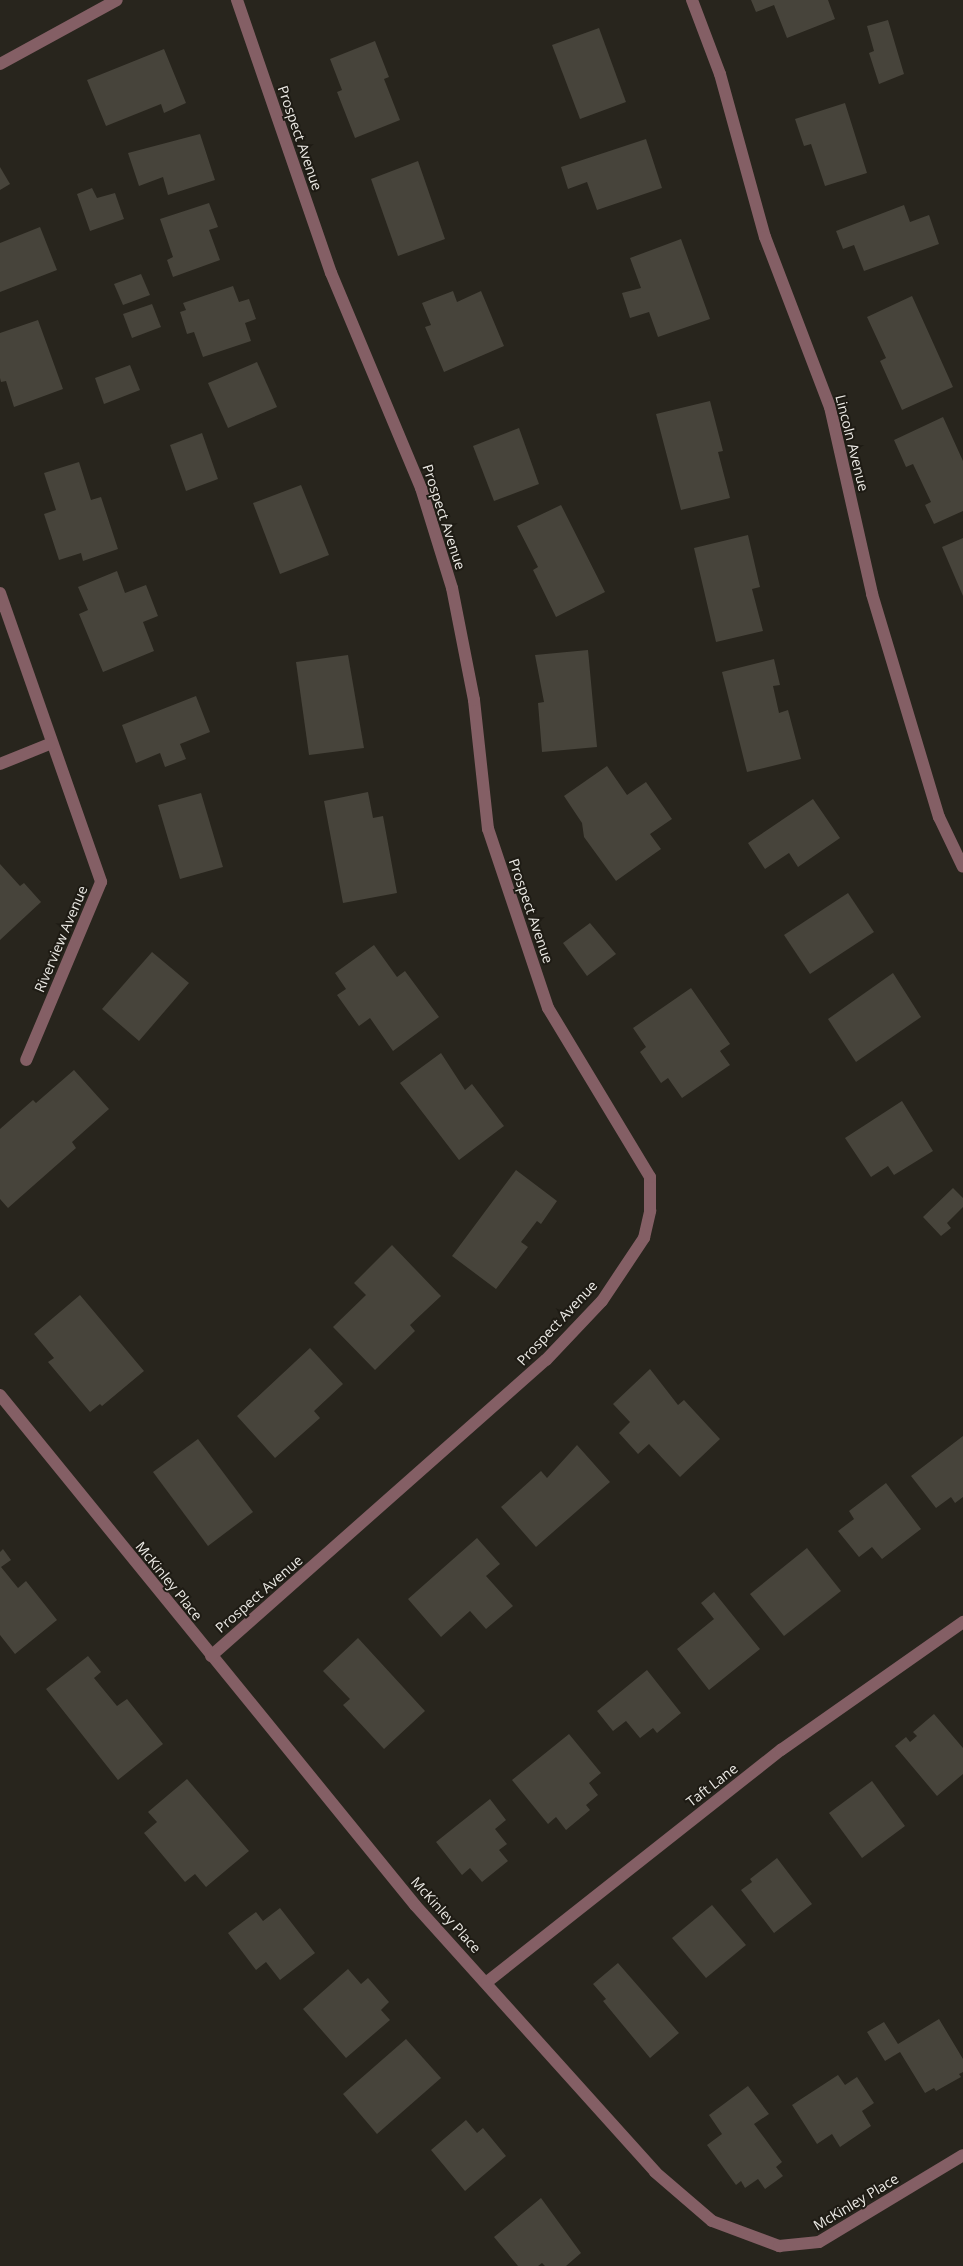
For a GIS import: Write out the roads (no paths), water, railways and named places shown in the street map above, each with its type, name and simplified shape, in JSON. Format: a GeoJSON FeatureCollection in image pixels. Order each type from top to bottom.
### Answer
{"type":"FeatureCollection","features":[{"type":"Feature","properties":{"kind":"street"},"geometry":{"type":"LineString","coordinates":[[0,64],[117,0]]}},
{"type":"Feature","properties":{"kind":"street","name":"Prospect Avenue"},"geometry":{"type":"LineString","coordinates":[[211,1656],[546,1360],[602,1301],[644,1238],[650,1211],[650,1177],[548,1008],[488,829],[474,700],[452,588],[421,488],[331,273],[237,0]]}},
{"type":"Feature","properties":{"kind":"street","name":"Lincoln Avenue"},"geometry":{"type":"LineString","coordinates":[[692,0],[720,74],[765,237],[830,407],[872,594],[939,817],[963,867]]}},
{"type":"Feature","properties":{"kind":"street","name":"Riverview Avenue"},"geometry":{"type":"LineString","coordinates":[[0,593],[101,882],[26,1060]]}},
{"type":"Feature","properties":{"kind":"street"},"geometry":{"type":"LineString","coordinates":[[0,764],[52,743]]}},
{"type":"Feature","properties":{"kind":"street","name":"McKinley Place"},"geometry":{"type":"LineString","coordinates":[[0,1395],[415,1905],[487,1982],[655,2172],[712,2221],[779,2246],[819,2242],[963,2155]]}},
{"type":"Feature","properties":{"kind":"street","name":"Taft Lane"},"geometry":{"type":"LineString","coordinates":[[487,1982],[781,1750],[963,1622]]}}]}
